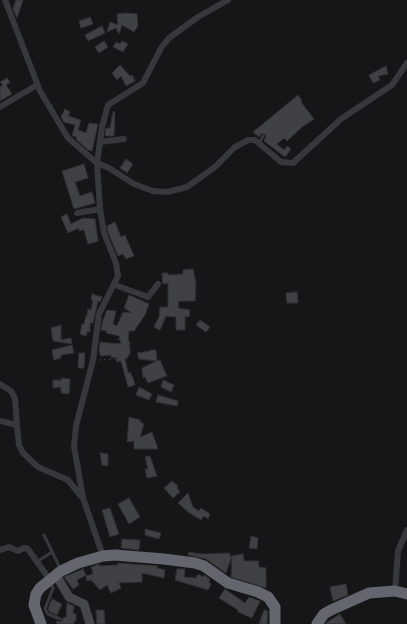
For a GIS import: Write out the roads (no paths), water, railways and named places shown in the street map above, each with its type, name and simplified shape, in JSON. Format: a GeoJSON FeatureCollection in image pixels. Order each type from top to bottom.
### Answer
{"type":"FeatureCollection","features":[{"type":"Feature","properties":{"kind":"highway"},"geometry":{"type":"LineString","coordinates":[[41,624],[35,609],[35,597],[40,588],[54,577],[78,564],[103,556],[164,559],[200,564],[228,584],[258,592],[268,597],[275,607],[274,624]]}},
{"type":"Feature","properties":{"kind":"highway"},"geometry":{"type":"LineString","coordinates":[[317,624],[328,612],[358,597],[379,591],[395,591],[407,594]]}},
{"type":"Feature","properties":{"kind":"street"},"geometry":{"type":"LineString","coordinates":[[5,0],[37,85],[68,138],[97,163],[109,168],[134,184],[153,190],[167,192],[187,187],[198,180],[241,142],[253,140],[281,162],[293,163],[341,119],[392,85],[407,63]]}},
{"type":"Feature","properties":{"kind":"street"},"geometry":{"type":"LineString","coordinates":[[103,556],[82,498],[75,458],[75,438],[92,360],[99,314],[117,280],[117,270],[104,233],[100,209],[97,163],[102,127],[108,104],[143,83],[161,48],[169,38],[198,17],[228,0]]}},
{"type":"Feature","properties":{"kind":"street"},"geometry":{"type":"LineString","coordinates":[[0,107],[37,85]]}},
{"type":"Feature","properties":{"kind":"street"},"geometry":{"type":"LineString","coordinates":[[100,142],[124,139]]}},
{"type":"Feature","properties":{"kind":"street"},"geometry":{"type":"LineString","coordinates":[[77,212],[100,209]]}},
{"type":"Feature","properties":{"kind":"street"},"geometry":{"type":"LineString","coordinates":[[115,285],[143,296],[148,296],[158,284]]}},
{"type":"Feature","properties":{"kind":"street"},"geometry":{"type":"LineString","coordinates":[[0,384],[9,389],[14,395],[16,425],[20,445],[27,458],[42,470],[68,480],[82,498]]}},
{"type":"Feature","properties":{"kind":"street"},"geometry":{"type":"LineString","coordinates":[[0,421],[16,425]]}},
{"type":"Feature","properties":{"kind":"street"},"geometry":{"type":"LineString","coordinates":[[395,591],[398,551],[407,530]]}},
{"type":"Feature","properties":{"kind":"street"},"geometry":{"type":"LineString","coordinates":[[0,550],[9,547],[18,552],[27,548],[54,577],[69,598],[84,604],[90,624]]}},
{"type":"Feature","properties":{"kind":"lane"},"geometry":{"type":"LineString","coordinates":[[259,144],[263,136]]}},
{"type":"Feature","properties":{"kind":"lane"},"geometry":{"type":"LineString","coordinates":[[44,535],[52,552],[54,577],[45,610],[48,614],[60,619]]}},
{"type":"Feature","properties":{"kind":"lane"},"geometry":{"type":"LineString","coordinates":[[38,561],[52,552]]}}]}
